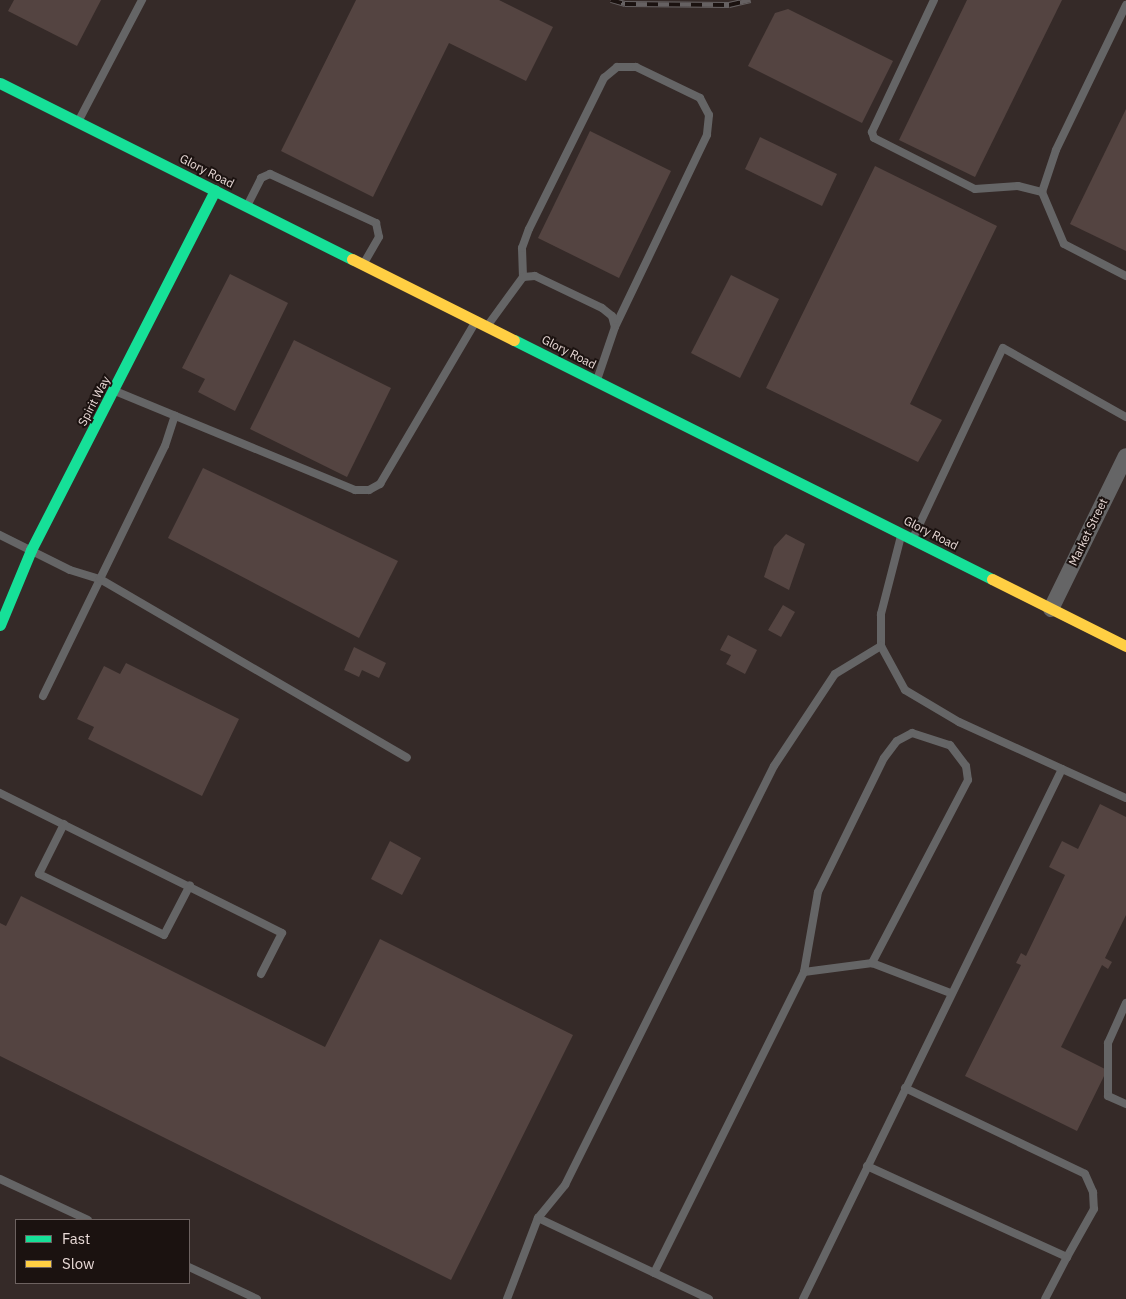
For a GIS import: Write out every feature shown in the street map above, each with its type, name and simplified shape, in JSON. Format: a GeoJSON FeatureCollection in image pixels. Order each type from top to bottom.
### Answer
{"type":"FeatureCollection","features":[{"type":"Feature","properties":{"kind":"street","name":"Glory Road"},"geometry":{"type":"LineString","coordinates":[[0,83],[1126,646]]}},
{"type":"Feature","properties":{"kind":"street","name":"Spirit Way"},"geometry":{"type":"LineString","coordinates":[[0,625],[31,550],[115,391],[215,190]]}},
{"type":"Feature","properties":{"kind":"street","name":"Market Street"},"geometry":{"type":"LineString","coordinates":[[1051,609],[1122,474],[1126,456]]}},
{"type":"Feature","properties":{"kind":"lane"},"geometry":{"type":"LineString","coordinates":[[78,122],[142,0]]}},
{"type":"Feature","properties":{"kind":"lane"},"geometry":{"type":"LineString","coordinates":[[934,0],[872,132],[874,138],[975,189],[1018,186],[1042,192]]}},
{"type":"Feature","properties":{"kind":"lane"},"geometry":{"type":"LineString","coordinates":[[1126,5],[1056,150],[1042,192],[1064,244],[1126,276]]}},
{"type":"Feature","properties":{"kind":"lane"},"geometry":{"type":"LineString","coordinates":[[487,327],[523,277],[522,248],[529,229],[604,78],[617,67],[636,67],[700,98],[709,115],[707,135],[615,327],[597,382]]}},
{"type":"Feature","properties":{"kind":"lane"},"geometry":{"type":"LineString","coordinates":[[247,206],[261,178],[270,174],[376,223],[379,237],[363,264]]}},
{"type":"Feature","properties":{"kind":"lane"},"geometry":{"type":"LineString","coordinates":[[523,277],[535,276],[602,308],[612,316],[615,327]]}},
{"type":"Feature","properties":{"kind":"lane"},"geometry":{"type":"LineString","coordinates":[[115,391],[355,490],[369,490],[380,484],[476,321]]}},
{"type":"Feature","properties":{"kind":"lane"},"geometry":{"type":"LineString","coordinates":[[912,540],[1003,348],[1126,417]]}},
{"type":"Feature","properties":{"kind":"lane"},"geometry":{"type":"LineString","coordinates":[[43,696],[165,446],[175,416]]}},
{"type":"Feature","properties":{"kind":"lane"},"geometry":{"type":"LineString","coordinates":[[901,534],[881,614],[881,646],[905,690],[959,722],[1126,798]]}},
{"type":"Feature","properties":{"kind":"lane"},"geometry":{"type":"LineString","coordinates":[[0,535],[100,579],[407,758]]}},
{"type":"Feature","properties":{"kind":"lane"},"geometry":{"type":"LineString","coordinates":[[507,1299],[538,1218],[564,1185],[774,766],[835,674],[881,646]]}},
{"type":"Feature","properties":{"kind":"lane"},"geometry":{"type":"LineString","coordinates":[[654,1273],[804,972],[818,892],[884,758],[897,741],[912,733],[926,734],[950,745],[966,766],[968,780],[872,963]]}},
{"type":"Feature","properties":{"kind":"lane"},"geometry":{"type":"LineString","coordinates":[[803,1299],[950,993],[1062,769]]}},
{"type":"Feature","properties":{"kind":"lane"},"geometry":{"type":"LineString","coordinates":[[0,793],[190,885],[282,933],[261,974]]}},
{"type":"Feature","properties":{"kind":"lane"},"geometry":{"type":"LineString","coordinates":[[64,824],[40,874],[164,935],[190,885]]}},
{"type":"Feature","properties":{"kind":"lane"},"geometry":{"type":"LineString","coordinates":[[804,972],[872,963],[950,993]]}},
{"type":"Feature","properties":{"kind":"lane"},"geometry":{"type":"LineString","coordinates":[[1126,1002],[1108,1043],[1108,1096],[1126,1104]]}},
{"type":"Feature","properties":{"kind":"lane"},"geometry":{"type":"LineString","coordinates":[[905,1088],[1084,1174],[1093,1192],[1094,1209],[1045,1299]]}},
{"type":"Feature","properties":{"kind":"lane"},"geometry":{"type":"LineString","coordinates":[[867,1166],[1067,1257]]}},
{"type":"Feature","properties":{"kind":"lane"},"geometry":{"type":"LineString","coordinates":[[0,1179],[86,1219]]}},
{"type":"Feature","properties":{"kind":"lane"},"geometry":{"type":"LineString","coordinates":[[538,1218],[709,1299]]}},
{"type":"Feature","properties":{"kind":"lane"},"geometry":{"type":"LineString","coordinates":[[190,1267],[257,1299]]}},
{"type":"Feature","properties":{"kind":"building"},"geometry":{"type":"Polygon","coordinates":[[[14,0],[101,0],[77,46],[8,11],[14,0]]]}},
{"type":"Feature","properties":{"kind":"building"},"geometry":{"type":"Polygon","coordinates":[[[356,0],[499,0],[553,27],[526,81],[449,43],[373,197],[281,151],[356,0]]]}},
{"type":"Feature","properties":{"kind":"building"},"geometry":{"type":"Polygon","coordinates":[[[967,0],[1062,0],[975,177],[899,140],[967,0]]]}},
{"type":"Feature","properties":{"kind":"building"},"geometry":{"type":"Polygon","coordinates":[[[788,9],[893,61],[862,123],[748,66],[775,13],[788,9]]]}},
{"type":"Feature","properties":{"kind":"building"},"geometry":{"type":"Polygon","coordinates":[[[1126,109],[1126,251],[1070,224],[1126,109]]]}},
{"type":"Feature","properties":{"kind":"building"},"geometry":{"type":"Polygon","coordinates":[[[590,131],[671,171],[619,278],[538,238],[590,131]]]}},
{"type":"Feature","properties":{"kind":"building"},"geometry":{"type":"Polygon","coordinates":[[[760,137],[837,174],[822,206],[745,169],[760,137]]]}},
{"type":"Feature","properties":{"kind":"building"},"geometry":{"type":"Polygon","coordinates":[[[875,166],[997,226],[910,404],[942,420],[918,462],[766,388],[875,166]]]}},
{"type":"Feature","properties":{"kind":"building"},"geometry":{"type":"Polygon","coordinates":[[[230,274],[288,303],[235,411],[198,392],[205,379],[182,368],[230,274]]]}},
{"type":"Feature","properties":{"kind":"building"},"geometry":{"type":"Polygon","coordinates":[[[731,275],[779,299],[740,378],[691,353],[731,275]]]}},
{"type":"Feature","properties":{"kind":"building"},"geometry":{"type":"Polygon","coordinates":[[[294,340],[391,388],[347,477],[250,429],[294,340]]]}},
{"type":"Feature","properties":{"kind":"building"},"geometry":{"type":"Polygon","coordinates":[[[203,468],[398,561],[359,638],[168,538],[203,468]]]}},
{"type":"Feature","properties":{"kind":"building"},"geometry":{"type":"Polygon","coordinates":[[[786,534],[805,544],[789,590],[764,577],[774,547],[786,534]]]}},
{"type":"Feature","properties":{"kind":"building"},"geometry":{"type":"Polygon","coordinates":[[[783,605],[795,612],[781,637],[768,630],[783,605]]]}},
{"type":"Feature","properties":{"kind":"building"},"geometry":{"type":"Polygon","coordinates":[[[728,635],[757,650],[745,674],[726,664],[731,655],[720,650],[728,635]]]}},
{"type":"Feature","properties":{"kind":"building"},"geometry":{"type":"Polygon","coordinates":[[[354,647],[386,663],[379,678],[362,670],[359,677],[344,670],[354,647]]]}},
{"type":"Feature","properties":{"kind":"building"},"geometry":{"type":"Polygon","coordinates":[[[126,663],[239,719],[202,796],[88,739],[94,727],[77,719],[104,666],[120,674],[126,663]]]}},
{"type":"Feature","properties":{"kind":"building"},"geometry":{"type":"Polygon","coordinates":[[[1100,804],[1126,817],[1126,915],[1105,958],[1112,962],[1108,969],[1102,965],[1061,1047],[1107,1070],[1077,1131],[965,1076],[1021,965],[1016,963],[1021,953],[1026,956],[1065,875],[1049,867],[1062,841],[1078,849],[1100,804]]]}},
{"type":"Feature","properties":{"kind":"building"},"geometry":{"type":"Polygon","coordinates":[[[390,841],[421,858],[402,895],[371,879],[390,841]]]}},
{"type":"Feature","properties":{"kind":"building"},"geometry":{"type":"Polygon","coordinates":[[[21,896],[325,1047],[380,939],[573,1035],[451,1280],[0,1056],[0,923],[6,926],[21,896]]]}},
{"type":"Feature","properties":{"kind":"railway"},"geometry":{"type":"LineString","coordinates":[[611,0],[625,4],[729,5],[750,0]]}},
{"type":"Feature","properties":{"kind":"traffic: fast"},"geometry":{"type":"LineString","coordinates":[[0,83],[352,259]]}},
{"type":"Feature","properties":{"kind":"traffic: fast"},"geometry":{"type":"LineString","coordinates":[[0,625],[31,550],[215,190]]}},
{"type":"Feature","properties":{"kind":"traffic: fast"},"geometry":{"type":"LineString","coordinates":[[514,340],[992,579]]}},
{"type":"Feature","properties":{"kind":"traffic: slow"},"geometry":{"type":"LineString","coordinates":[[352,259],[514,340]]}},
{"type":"Feature","properties":{"kind":"traffic: slow"},"geometry":{"type":"LineString","coordinates":[[992,579],[1126,646]]}}]}
